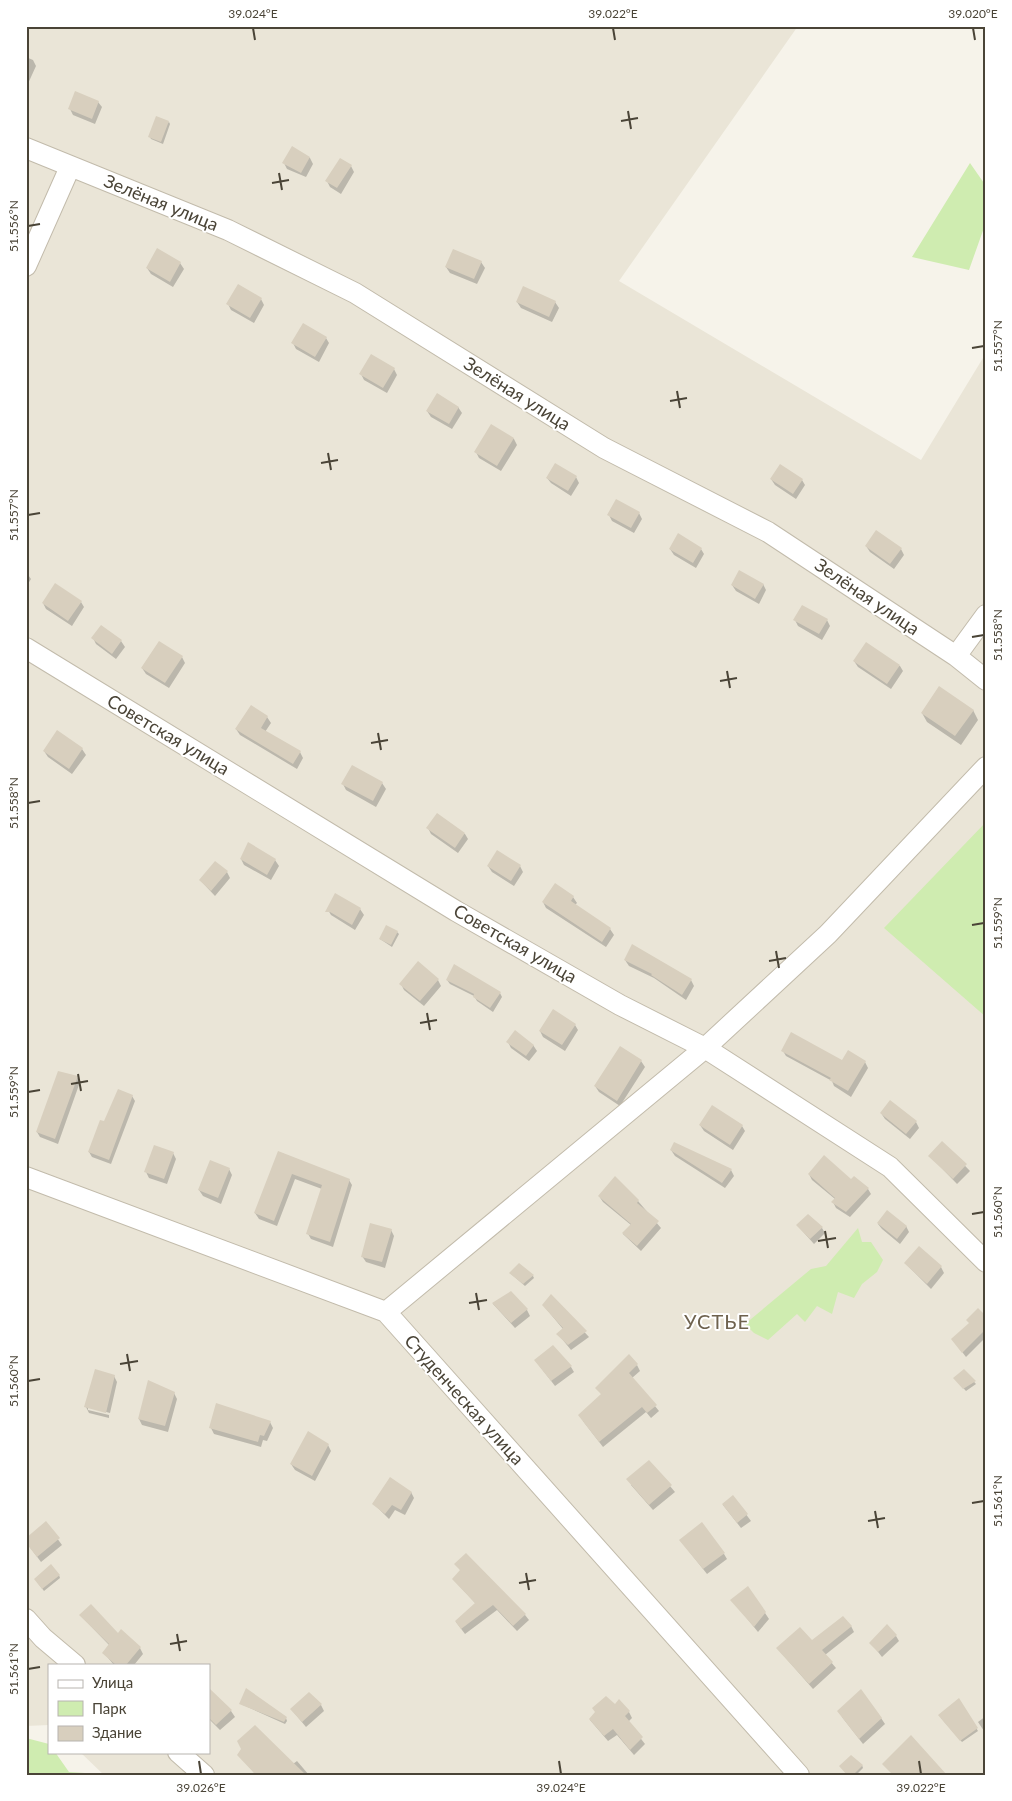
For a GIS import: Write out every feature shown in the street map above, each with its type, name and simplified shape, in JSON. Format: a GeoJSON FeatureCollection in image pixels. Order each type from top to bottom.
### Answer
{"type":"FeatureCollection","features":[{"type":"Feature","properties":{"kind":"street","name":"Зелёная улица"},"geometry":{"type":"LineString","coordinates":[[26,148],[228,230],[355,293],[604,448],[768,532],[956,656],[986,680]]}},
{"type":"Feature","properties":{"kind":"street"},"geometry":{"type":"LineString","coordinates":[[26,266],[70,167]]}},
{"type":"Feature","properties":{"kind":"street"},"geometry":{"type":"LineString","coordinates":[[956,656],[986,616]]}},
{"type":"Feature","properties":{"kind":"street","name":"Советская улица"},"geometry":{"type":"LineString","coordinates":[[26,648],[456,910],[620,1005],[705,1048],[890,1167],[986,1262]]}},
{"type":"Feature","properties":{"kind":"street"},"geometry":{"type":"LineString","coordinates":[[386,1312],[705,1048],[828,934],[986,767]]}},
{"type":"Feature","properties":{"kind":"street","name":"Студенческая улица"},"geometry":{"type":"LineString","coordinates":[[26,1178],[386,1312],[799,1775]]}},
{"type":"Feature","properties":{"kind":"street"},"geometry":{"type":"LineString","coordinates":[[26,1618],[43,1638],[74,1664]]}},
{"type":"Feature","properties":{"kind":"street"},"geometry":{"type":"LineString","coordinates":[[180,1754],[204,1775]]}},
{"type":"Feature","properties":{"kind":"shaded area"},"geometry":{"type":"Polygon","coordinates":[[[26,26],[798,26],[619,281],[921,460],[986,353],[986,1775],[104,1775],[82,1754],[210,1754],[210,1664],[48,1664],[48,1725],[26,1726],[26,26]]]}},
{"type":"Feature","properties":{"kind":"green space"},"geometry":{"type":"Polygon","coordinates":[[[970,163],[986,186],[986,222],[969,270],[912,257],[970,163]]]}},
{"type":"Feature","properties":{"kind":"green space"},"geometry":{"type":"Polygon","coordinates":[[[986,822],[986,1017],[884,928],[986,822]]]}},
{"type":"Feature","properties":{"kind":"green space"},"geometry":{"type":"Polygon","coordinates":[[[858,1228],[862,1242],[871,1242],[883,1260],[877,1272],[862,1284],[854,1298],[838,1292],[832,1314],[817,1306],[805,1322],[797,1314],[768,1340],[754,1333],[745,1324],[811,1269],[826,1266],[858,1228]]]}},
{"type":"Feature","properties":{"kind":"green space"},"geometry":{"type":"Polygon","coordinates":[[[26,1738],[48,1744],[48,1754],[56,1754],[69,1772],[117,1775],[26,1775],[26,1738]]]}},
{"type":"Feature","properties":{"kind":"building"},"geometry":{"type":"Polygon","coordinates":[[[75,91],[99,101],[92,119],[68,109],[75,91]]]}},
{"type":"Feature","properties":{"kind":"building"},"geometry":{"type":"Polygon","coordinates":[[[156,116],[169,121],[161,142],[148,137],[156,116]]]}},
{"type":"Feature","properties":{"kind":"building"},"geometry":{"type":"Polygon","coordinates":[[[292,146],[310,157],[301,173],[282,163],[292,146]]]}},
{"type":"Feature","properties":{"kind":"building"},"geometry":{"type":"Polygon","coordinates":[[[340,158],[352,165],[337,188],[325,181],[340,158]]]}},
{"type":"Feature","properties":{"kind":"building"},"geometry":{"type":"Polygon","coordinates":[[[157,248],[181,262],[170,282],[146,268],[157,248]]]}},
{"type":"Feature","properties":{"kind":"building"},"geometry":{"type":"Polygon","coordinates":[[[453,249],[482,261],[474,279],[445,267],[453,249]]]}},
{"type":"Feature","properties":{"kind":"building"},"geometry":{"type":"Polygon","coordinates":[[[238,284],[262,298],[250,318],[226,304],[238,284]]]}},
{"type":"Feature","properties":{"kind":"building"},"geometry":{"type":"Polygon","coordinates":[[[523,286],[556,301],[549,317],[516,302],[523,286]]]}},
{"type":"Feature","properties":{"kind":"building"},"geometry":{"type":"Polygon","coordinates":[[[303,323],[327,337],[315,357],[291,343],[303,323]]]}},
{"type":"Feature","properties":{"kind":"building"},"geometry":{"type":"Polygon","coordinates":[[[371,354],[395,368],[383,388],[359,374],[371,354]]]}},
{"type":"Feature","properties":{"kind":"building"},"geometry":{"type":"Polygon","coordinates":[[[437,393],[459,407],[449,424],[426,411],[437,393]]]}},
{"type":"Feature","properties":{"kind":"building"},"geometry":{"type":"Polygon","coordinates":[[[491,424],[514,438],[497,466],[474,452],[491,424]]]}},
{"type":"Feature","properties":{"kind":"building"},"geometry":{"type":"Polygon","coordinates":[[[555,463],[577,476],[568,491],[546,478],[555,463]]]}},
{"type":"Feature","properties":{"kind":"building"},"geometry":{"type":"Polygon","coordinates":[[[780,464],[803,479],[793,494],[770,479],[780,464]]]}},
{"type":"Feature","properties":{"kind":"building"},"geometry":{"type":"Polygon","coordinates":[[[616,499],[640,512],[631,528],[607,515],[616,499]]]}},
{"type":"Feature","properties":{"kind":"building"},"geometry":{"type":"Polygon","coordinates":[[[876,530],[902,548],[890,564],[865,546],[876,530]]]}},
{"type":"Feature","properties":{"kind":"building"},"geometry":{"type":"Polygon","coordinates":[[[678,533],[702,548],[693,563],[669,549],[678,533]]]}},
{"type":"Feature","properties":{"kind":"building"},"geometry":{"type":"Polygon","coordinates":[[[739,570],[764,584],[755,599],[731,585],[739,570]]]}},
{"type":"Feature","properties":{"kind":"building"},"geometry":{"type":"Polygon","coordinates":[[[55,583],[82,601],[68,621],[42,603],[55,583]]]}},
{"type":"Feature","properties":{"kind":"building"},"geometry":{"type":"Polygon","coordinates":[[[802,605],[828,619],[819,634],[793,620],[802,605]]]}},
{"type":"Feature","properties":{"kind":"building"},"geometry":{"type":"Polygon","coordinates":[[[101,625],[122,640],[112,654],[91,638],[101,625]]]}},
{"type":"Feature","properties":{"kind":"building"},"geometry":{"type":"Polygon","coordinates":[[[159,641],[183,656],[165,683],[141,668],[159,641]]]}},
{"type":"Feature","properties":{"kind":"building"},"geometry":{"type":"Polygon","coordinates":[[[866,642],[900,665],[887,684],[853,661],[866,642]]]}},
{"type":"Feature","properties":{"kind":"building"},"geometry":{"type":"Polygon","coordinates":[[[939,686],[974,710],[955,736],[921,713],[939,686]]]}},
{"type":"Feature","properties":{"kind":"building"},"geometry":{"type":"Polygon","coordinates":[[[251,705],[268,716],[261,728],[301,751],[293,764],[235,729],[251,705]]]}},
{"type":"Feature","properties":{"kind":"building"},"geometry":{"type":"Polygon","coordinates":[[[57,730],[83,748],[69,769],[43,751],[57,730]]]}},
{"type":"Feature","properties":{"kind":"building"},"geometry":{"type":"Polygon","coordinates":[[[352,765],[383,782],[373,801],[341,784],[352,765]]]}},
{"type":"Feature","properties":{"kind":"building"},"geometry":{"type":"Polygon","coordinates":[[[437,813],[465,833],[455,848],[426,828],[437,813]]]}},
{"type":"Feature","properties":{"kind":"building"},"geometry":{"type":"Polygon","coordinates":[[[248,842],[276,859],[267,875],[240,859],[248,842]]]}},
{"type":"Feature","properties":{"kind":"building"},"geometry":{"type":"Polygon","coordinates":[[[497,850],[521,865],[511,881],[487,866],[497,850]]]}},
{"type":"Feature","properties":{"kind":"building"},"geometry":{"type":"Polygon","coordinates":[[[215,861],[228,871],[211,891],[199,880],[215,861]]]}},
{"type":"Feature","properties":{"kind":"building"},"geometry":{"type":"Polygon","coordinates":[[[555,883],[574,896],[571,901],[611,928],[602,942],[542,902],[555,883]]]}},
{"type":"Feature","properties":{"kind":"building"},"geometry":{"type":"Polygon","coordinates":[[[335,893],[361,908],[352,925],[330,912],[325,912],[335,893]]]}},
{"type":"Feature","properties":{"kind":"building"},"geometry":{"type":"Polygon","coordinates":[[[386,925],[398,931],[391,945],[379,939],[386,925]]]}},
{"type":"Feature","properties":{"kind":"building"},"geometry":{"type":"Polygon","coordinates":[[[632,944],[692,979],[682,995],[652,974],[624,960],[632,944]]]}},
{"type":"Feature","properties":{"kind":"building"},"geometry":{"type":"Polygon","coordinates":[[[418,961],[439,979],[420,1001],[399,984],[418,961]]]}},
{"type":"Feature","properties":{"kind":"building"},"geometry":{"type":"Polygon","coordinates":[[[454,964],[501,992],[490,1008],[473,997],[474,994],[446,980],[454,964]]]}},
{"type":"Feature","properties":{"kind":"building"},"geometry":{"type":"Polygon","coordinates":[[[553,1009],[576,1024],[562,1045],[539,1031],[553,1009]]]}},
{"type":"Feature","properties":{"kind":"building"},"geometry":{"type":"Polygon","coordinates":[[[515,1030],[534,1045],[526,1056],[506,1042],[515,1030]]]}},
{"type":"Feature","properties":{"kind":"building"},"geometry":{"type":"Polygon","coordinates":[[[791,1032],[842,1060],[848,1050],[866,1061],[848,1091],[829,1080],[831,1078],[781,1051],[791,1032]]]}},
{"type":"Feature","properties":{"kind":"building"},"geometry":{"type":"Polygon","coordinates":[[[620,1046],[642,1060],[617,1101],[594,1086],[620,1046]]]}},
{"type":"Feature","properties":{"kind":"building"},"geometry":{"type":"Polygon","coordinates":[[[58,1071],[78,1076],[55,1139],[36,1132],[58,1071]]]}},
{"type":"Feature","properties":{"kind":"building"},"geometry":{"type":"Polygon","coordinates":[[[118,1089],[133,1095],[109,1160],[88,1152],[100,1120],[104,1121],[118,1089]]]}},
{"type":"Feature","properties":{"kind":"building"},"geometry":{"type":"Polygon","coordinates":[[[890,1100],[917,1121],[906,1134],[880,1113],[890,1100]]]}},
{"type":"Feature","properties":{"kind":"building"},"geometry":{"type":"Polygon","coordinates":[[[712,1105],[743,1125],[730,1145],[699,1125],[712,1105]]]}},
{"type":"Feature","properties":{"kind":"building"},"geometry":{"type":"Polygon","coordinates":[[[942,1141],[967,1164],[953,1179],[928,1156],[942,1141]]]}},
{"type":"Feature","properties":{"kind":"building"},"geometry":{"type":"Polygon","coordinates":[[[674,1142],[732,1169],[722,1183],[670,1150],[674,1142]]]}},
{"type":"Feature","properties":{"kind":"building"},"geometry":{"type":"Polygon","coordinates":[[[154,1145],[174,1152],[164,1179],[144,1172],[154,1145]]]}},
{"type":"Feature","properties":{"kind":"building"},"geometry":{"type":"Polygon","coordinates":[[[278,1151],[350,1179],[330,1242],[306,1234],[322,1185],[292,1174],[274,1221],[254,1213],[278,1151]]]}},
{"type":"Feature","properties":{"kind":"building"},"geometry":{"type":"Polygon","coordinates":[[[824,1155],[851,1179],[854,1176],[869,1188],[846,1212],[831,1202],[835,1198],[808,1174],[824,1155]]]}},
{"type":"Feature","properties":{"kind":"building"},"geometry":{"type":"Polygon","coordinates":[[[210,1160],[230,1168],[218,1198],[198,1190],[210,1160]]]}},
{"type":"Feature","properties":{"kind":"building"},"geometry":{"type":"Polygon","coordinates":[[[615,1176],[639,1200],[637,1203],[659,1221],[637,1246],[622,1233],[631,1224],[598,1196],[615,1176]]]}},
{"type":"Feature","properties":{"kind":"building"},"geometry":{"type":"Polygon","coordinates":[[[887,1210],[907,1226],[897,1239],[877,1223],[887,1210]]]}},
{"type":"Feature","properties":{"kind":"building"},"geometry":{"type":"Polygon","coordinates":[[[808,1214],[823,1227],[810,1239],[796,1225],[808,1214]]]}},
{"type":"Feature","properties":{"kind":"building"},"geometry":{"type":"Polygon","coordinates":[[[370,1223],[392,1229],[382,1262],[361,1257],[370,1223]]]}},
{"type":"Feature","properties":{"kind":"building"},"geometry":{"type":"Polygon","coordinates":[[[919,1246],[942,1266],[927,1284],[904,1263],[919,1246]]]}},
{"type":"Feature","properties":{"kind":"building"},"geometry":{"type":"Polygon","coordinates":[[[519,1263],[534,1275],[523,1284],[509,1273],[519,1263]]]}},
{"type":"Feature","properties":{"kind":"building"},"geometry":{"type":"Polygon","coordinates":[[[511,1291],[528,1309],[511,1323],[492,1303],[511,1291]]]}},
{"type":"Feature","properties":{"kind":"building"},"geometry":{"type":"Polygon","coordinates":[[[551,1294],[587,1331],[568,1345],[556,1334],[563,1328],[542,1305],[551,1294]]]}},
{"type":"Feature","properties":{"kind":"building"},"geometry":{"type":"Polygon","coordinates":[[[978,1308],[986,1316],[986,1329],[962,1353],[951,1339],[969,1323],[966,1320],[978,1308]]]}},
{"type":"Feature","properties":{"kind":"building"},"geometry":{"type":"Polygon","coordinates":[[[553,1345],[572,1366],[551,1381],[534,1360],[553,1345]]]}},
{"type":"Feature","properties":{"kind":"building"},"geometry":{"type":"Polygon","coordinates":[[[629,1354],[638,1364],[629,1373],[657,1405],[647,1413],[642,1407],[599,1442],[578,1415],[601,1394],[595,1388],[629,1354]]]}},
{"type":"Feature","properties":{"kind":"building"},"geometry":{"type":"Polygon","coordinates":[[[95,1369],[115,1375],[106,1413],[84,1407],[95,1369]]]}},
{"type":"Feature","properties":{"kind":"building"},"geometry":{"type":"Polygon","coordinates":[[[964,1369],[976,1381],[963,1389],[953,1378],[964,1369]]]}},
{"type":"Feature","properties":{"kind":"building"},"geometry":{"type":"Polygon","coordinates":[[[148,1380],[175,1392],[165,1426],[138,1419],[148,1380]]]}},
{"type":"Feature","properties":{"kind":"building"},"geometry":{"type":"Polygon","coordinates":[[[216,1403],[271,1421],[264,1436],[260,1435],[258,1442],[209,1428],[216,1403]]]}},
{"type":"Feature","properties":{"kind":"building"},"geometry":{"type":"Polygon","coordinates":[[[308,1431],[329,1444],[312,1476],[290,1464],[308,1431]]]}},
{"type":"Feature","properties":{"kind":"building"},"geometry":{"type":"Polygon","coordinates":[[[649,1460],[672,1485],[649,1505],[626,1479],[649,1460]]]}},
{"type":"Feature","properties":{"kind":"building"},"geometry":{"type":"Polygon","coordinates":[[[390,1477],[412,1492],[401,1510],[392,1505],[385,1514],[372,1504],[390,1477]]]}},
{"type":"Feature","properties":{"kind":"building"},"geometry":{"type":"Polygon","coordinates":[[[733,1495],[748,1514],[737,1523],[722,1504],[733,1495]]]}},
{"type":"Feature","properties":{"kind":"building"},"geometry":{"type":"Polygon","coordinates":[[[46,1521],[60,1538],[37,1557],[26,1543],[26,1538],[46,1521]]]}},
{"type":"Feature","properties":{"kind":"building"},"geometry":{"type":"Polygon","coordinates":[[[702,1522],[725,1553],[703,1569],[679,1540],[702,1522]]]}},
{"type":"Feature","properties":{"kind":"building"},"geometry":{"type":"Polygon","coordinates":[[[466,1553],[526,1614],[513,1626],[493,1605],[461,1629],[455,1621],[475,1603],[452,1579],[460,1570],[454,1564],[466,1553]]]}},
{"type":"Feature","properties":{"kind":"building"},"geometry":{"type":"Polygon","coordinates":[[[51,1564],[60,1575],[42,1589],[34,1579],[51,1564]]]}},
{"type":"Feature","properties":{"kind":"building"},"geometry":{"type":"Polygon","coordinates":[[[748,1586],[766,1612],[754,1627],[730,1600],[748,1586]]]}},
{"type":"Feature","properties":{"kind":"building"},"geometry":{"type":"Polygon","coordinates":[[[91,1604],[118,1633],[121,1629],[141,1647],[127,1664],[115,1664],[102,1653],[109,1644],[79,1615],[91,1604]]]}},
{"type":"Feature","properties":{"kind":"building"},"geometry":{"type":"Polygon","coordinates":[[[843,1616],[852,1626],[822,1650],[833,1662],[809,1684],[776,1648],[800,1627],[812,1640],[843,1616]]]}},
{"type":"Feature","properties":{"kind":"building"},"geometry":{"type":"Polygon","coordinates":[[[887,1624],[897,1635],[878,1652],[869,1643],[887,1624]]]}},
{"type":"Feature","properties":{"kind":"building"},"geometry":{"type":"Polygon","coordinates":[[[246,1688],[287,1717],[284,1722],[239,1704],[246,1688]]]}},
{"type":"Feature","properties":{"kind":"building"},"geometry":{"type":"Polygon","coordinates":[[[210,1689],[232,1710],[216,1725],[210,1719],[210,1689]]]}},
{"type":"Feature","properties":{"kind":"building"},"geometry":{"type":"Polygon","coordinates":[[[861,1689],[882,1718],[859,1739],[837,1711],[861,1689]]]}},
{"type":"Feature","properties":{"kind":"building"},"geometry":{"type":"Polygon","coordinates":[[[309,1692],[322,1704],[302,1722],[290,1709],[309,1692]]]}},
{"type":"Feature","properties":{"kind":"building"},"geometry":{"type":"Polygon","coordinates":[[[606,1696],[615,1704],[619,1699],[630,1711],[625,1716],[643,1737],[630,1750],[613,1729],[604,1736],[589,1719],[595,1712],[592,1708],[606,1696]]]}},
{"type":"Feature","properties":{"kind":"building"},"geometry":{"type":"Polygon","coordinates":[[[959,1698],[978,1728],[960,1741],[938,1715],[959,1698]]]}},
{"type":"Feature","properties":{"kind":"building"},"geometry":{"type":"Polygon","coordinates":[[[255,1725],[306,1775],[256,1775],[237,1755],[241,1749],[237,1741],[255,1725]]]}},
{"type":"Feature","properties":{"kind":"building"},"geometry":{"type":"Polygon","coordinates":[[[911,1735],[947,1775],[893,1775],[882,1764],[911,1735]]]}},
{"type":"Feature","properties":{"kind":"building"},"geometry":{"type":"Polygon","coordinates":[[[851,1755],[863,1765],[853,1775],[847,1775],[839,1766],[851,1755]]]}},
{"type":"Feature","properties":{"kind":"district","name":"УСТЬЕ"},"geometry":{"type":"Point","coordinates":[717,1322]}}]}
